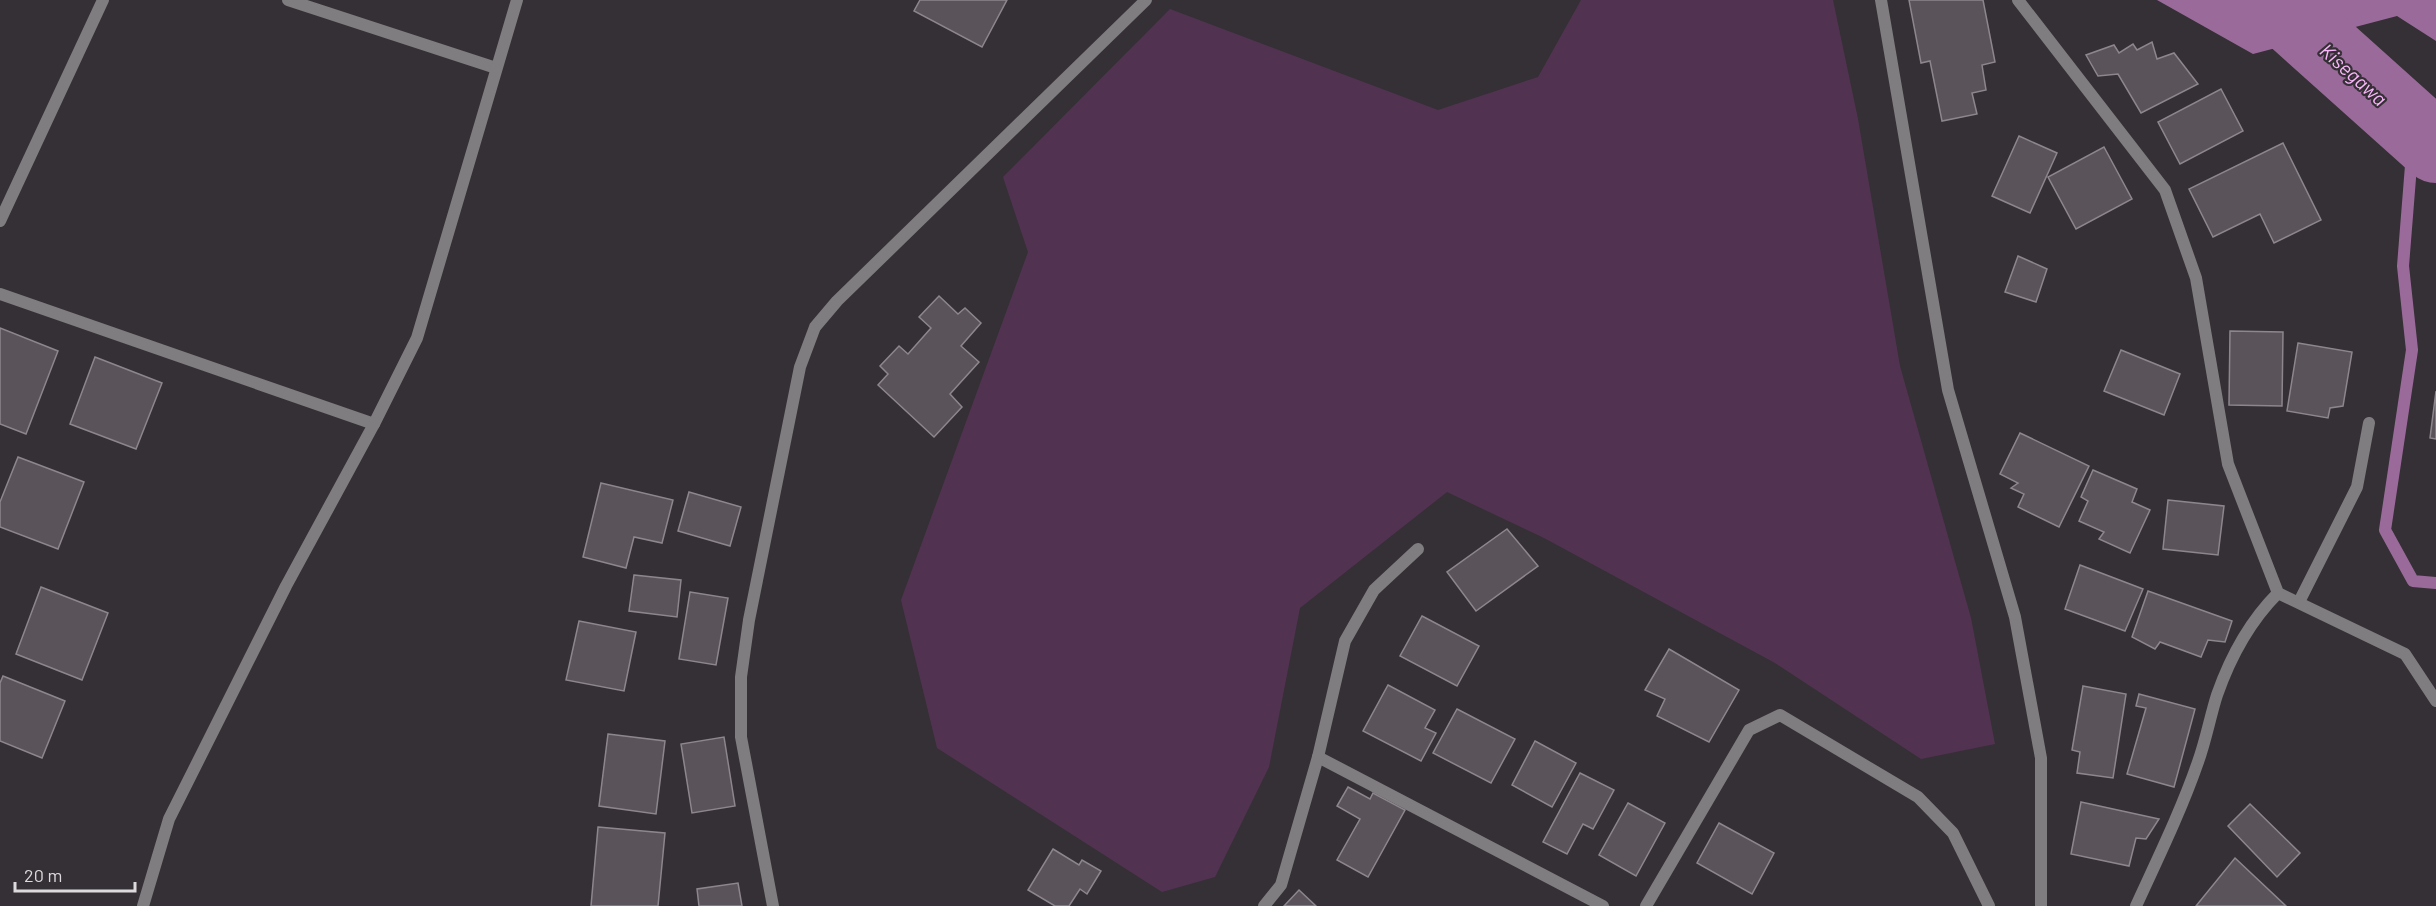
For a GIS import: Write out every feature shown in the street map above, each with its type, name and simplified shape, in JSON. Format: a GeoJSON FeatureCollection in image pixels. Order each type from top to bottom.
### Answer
{"type":"FeatureCollection","features":[{"type":"Feature","properties":{"kind":"street"},"geometry":{"type":"LineString","coordinates":[[0,221],[103,0]]}},
{"type":"Feature","properties":{"kind":"street"},"geometry":{"type":"LineString","coordinates":[[288,0],[496,68]]}},
{"type":"Feature","properties":{"kind":"street"},"geometry":{"type":"LineString","coordinates":[[143,906],[169,819],[286,586],[374,424],[417,338],[517,0]]}},
{"type":"Feature","properties":{"kind":"street"},"geometry":{"type":"LineString","coordinates":[[773,906],[741,737],[741,677],[749,620],[800,367],[815,327],[837,301],[1146,0]]}},
{"type":"Feature","properties":{"kind":"street"},"geometry":{"type":"LineString","coordinates":[[1881,0],[1948,390],[2015,617],[2041,758],[2041,906]]}},
{"type":"Feature","properties":{"kind":"street"},"geometry":{"type":"LineString","coordinates":[[2018,0],[2165,190],[2196,278],[2228,464],[2278,593],[2405,654],[2436,701]]}},
{"type":"Feature","properties":{"kind":"street"},"geometry":{"type":"LineString","coordinates":[[0,294],[374,424]]}},
{"type":"Feature","properties":{"kind":"street"},"geometry":{"type":"LineString","coordinates":[[2299,602],[2357,487],[2369,423]]}},
{"type":"Feature","properties":{"kind":"street"},"geometry":{"type":"LineString","coordinates":[[1264,906],[1281,885],[1318,756],[1345,641],[1374,590],[1418,549]]}},
{"type":"Feature","properties":{"kind":"street"},"geometry":{"type":"LineString","coordinates":[[2136,906],[2180,810],[2199,760],[2218,695],[2236,654],[2259,612],[2278,593]]}},
{"type":"Feature","properties":{"kind":"street"},"geometry":{"type":"LineString","coordinates":[[1646,906],[1749,730],[1780,715],[1918,797],[1953,833],[1989,906]]}},
{"type":"Feature","properties":{"kind":"street"},"geometry":{"type":"LineString","coordinates":[[1318,756],[1603,906]]}},
{"type":"Feature","properties":{"kind":"shaded area"},"geometry":{"type":"Polygon","coordinates":[[[1581,0],[1833,0],[1858,119],[1900,366],[1971,618],[1995,744],[1921,759],[1775,663],[1544,538],[1447,492],[1300,608],[1269,767],[1215,877],[1162,892],[937,748],[901,600],[1028,252],[1003,177],[1170,9],[1438,110],[1538,77],[1581,0]]]}},
{"type":"Feature","properties":{"kind":"shaded area"},"geometry":{"type":"Polygon","coordinates":[[[2157,0],[2436,0],[2436,41],[2397,16],[2253,54],[2157,0]]]}},
{"type":"Feature","properties":{"kind":"building"},"geometry":{"type":"Polygon","coordinates":[[[920,0],[1007,0],[982,47],[914,11],[920,0]]]}},
{"type":"Feature","properties":{"kind":"building"},"geometry":{"type":"Polygon","coordinates":[[[1909,0],[1983,0],[1995,62],[1982,65],[1986,90],[1972,93],[1977,114],[1942,121],[1930,61],[1921,63],[1909,0]]]}},
{"type":"Feature","properties":{"kind":"building"},"geometry":{"type":"Polygon","coordinates":[[[2152,42],[2157,59],[2174,53],[2198,84],[2141,113],[2118,74],[2098,76],[2086,55],[2114,45],[2119,53],[2133,44],[2137,50],[2152,42]]]}},
{"type":"Feature","properties":{"kind":"building"},"geometry":{"type":"Polygon","coordinates":[[[2221,89],[2243,131],[2180,164],[2158,122],[2221,89]]]}},
{"type":"Feature","properties":{"kind":"building"},"geometry":{"type":"Polygon","coordinates":[[[2019,136],[2057,153],[2030,213],[1992,196],[2019,136]]]}},
{"type":"Feature","properties":{"kind":"building"},"geometry":{"type":"Polygon","coordinates":[[[2283,143],[2321,220],[2274,243],[2260,214],[2213,237],[2189,189],[2283,143]]]}},
{"type":"Feature","properties":{"kind":"building"},"geometry":{"type":"Polygon","coordinates":[[[2104,147],[2132,199],[2076,229],[2048,177],[2104,147]]]}},
{"type":"Feature","properties":{"kind":"building"},"geometry":{"type":"Polygon","coordinates":[[[2018,256],[2047,269],[2036,302],[2005,292],[2018,256]]]}},
{"type":"Feature","properties":{"kind":"building"},"geometry":{"type":"Polygon","coordinates":[[[939,296],[958,314],[965,308],[981,323],[961,346],[979,362],[950,394],[962,407],[934,437],[878,385],[888,374],[880,366],[899,346],[908,354],[931,328],[919,317],[939,296]]]}},
{"type":"Feature","properties":{"kind":"building"},"geometry":{"type":"Polygon","coordinates":[[[0,328],[58,351],[26,434],[0,424],[0,328]]]}},
{"type":"Feature","properties":{"kind":"building"},"geometry":{"type":"Polygon","coordinates":[[[2230,331],[2283,332],[2282,406],[2229,405],[2230,331]]]}},
{"type":"Feature","properties":{"kind":"building"},"geometry":{"type":"Polygon","coordinates":[[[2298,343],[2352,352],[2343,406],[2330,408],[2328,418],[2287,411],[2298,343]]]}},
{"type":"Feature","properties":{"kind":"building"},"geometry":{"type":"Polygon","coordinates":[[[2121,350],[2180,374],[2164,415],[2104,391],[2121,350]]]}},
{"type":"Feature","properties":{"kind":"building"},"geometry":{"type":"Polygon","coordinates":[[[95,357],[162,383],[136,449],[70,424],[95,357]]]}},
{"type":"Feature","properties":{"kind":"building"},"geometry":{"type":"Polygon","coordinates":[[[2436,391],[2436,439],[2430,438],[2436,391]]]}},
{"type":"Feature","properties":{"kind":"building"},"geometry":{"type":"Polygon","coordinates":[[[2020,433],[2089,466],[2059,527],[2018,507],[2024,494],[2011,488],[2018,483],[2000,474],[2020,433]]]}},
{"type":"Feature","properties":{"kind":"building"},"geometry":{"type":"Polygon","coordinates":[[[18,457],[84,482],[58,549],[0,527],[0,502],[18,457]]]}},
{"type":"Feature","properties":{"kind":"building"},"geometry":{"type":"Polygon","coordinates":[[[2093,470],[2137,489],[2132,502],[2150,510],[2130,553],[2099,539],[2104,532],[2079,521],[2088,501],[2081,497],[2093,470]]]}},
{"type":"Feature","properties":{"kind":"building"},"geometry":{"type":"Polygon","coordinates":[[[601,483],[673,500],[662,543],[634,537],[626,568],[583,557],[601,483]]]}},
{"type":"Feature","properties":{"kind":"building"},"geometry":{"type":"Polygon","coordinates":[[[689,492],[741,507],[730,546],[678,531],[689,492]]]}},
{"type":"Feature","properties":{"kind":"building"},"geometry":{"type":"Polygon","coordinates":[[[2168,500],[2224,506],[2218,555],[2163,549],[2168,500]]]}},
{"type":"Feature","properties":{"kind":"building"},"geometry":{"type":"Polygon","coordinates":[[[1507,529],[1538,566],[1476,611],[1447,572],[1507,529]]]}},
{"type":"Feature","properties":{"kind":"building"},"geometry":{"type":"Polygon","coordinates":[[[2080,565],[2143,589],[2125,631],[2065,609],[2080,565]]]}},
{"type":"Feature","properties":{"kind":"building"},"geometry":{"type":"Polygon","coordinates":[[[634,575],[681,580],[677,617],[629,611],[634,575]]]}},
{"type":"Feature","properties":{"kind":"building"},"geometry":{"type":"Polygon","coordinates":[[[41,587],[108,613],[82,680],[16,654],[41,587]]]}},
{"type":"Feature","properties":{"kind":"building"},"geometry":{"type":"Polygon","coordinates":[[[2148,591],[2232,621],[2225,642],[2208,640],[2201,657],[2160,642],[2155,649],[2132,637],[2148,591]]]}},
{"type":"Feature","properties":{"kind":"building"},"geometry":{"type":"Polygon","coordinates":[[[690,592],[728,598],[716,665],[679,659],[690,592]]]}},
{"type":"Feature","properties":{"kind":"building"},"geometry":{"type":"Polygon","coordinates":[[[1422,616],[1479,646],[1457,686],[1400,656],[1422,616]]]}},
{"type":"Feature","properties":{"kind":"building"},"geometry":{"type":"Polygon","coordinates":[[[579,621],[636,632],[624,691],[566,680],[579,621]]]}},
{"type":"Feature","properties":{"kind":"building"},"geometry":{"type":"Polygon","coordinates":[[[1669,649],[1739,690],[1709,742],[1657,716],[1665,699],[1645,690],[1669,649]]]}},
{"type":"Feature","properties":{"kind":"building"},"geometry":{"type":"Polygon","coordinates":[[[3,676],[65,701],[42,758],[0,741],[0,683],[3,676]]]}},
{"type":"Feature","properties":{"kind":"building"},"geometry":{"type":"Polygon","coordinates":[[[1388,685],[1435,710],[1425,728],[1436,733],[1421,761],[1363,731],[1388,685]]]}},
{"type":"Feature","properties":{"kind":"building"},"geometry":{"type":"Polygon","coordinates":[[[2083,686],[2126,694],[2113,778],[2077,773],[2080,752],[2072,750],[2083,686]]]}},
{"type":"Feature","properties":{"kind":"building"},"geometry":{"type":"Polygon","coordinates":[[[2139,694],[2195,709],[2174,787],[2127,774],[2146,708],[2136,706],[2139,694]]]}},
{"type":"Feature","properties":{"kind":"building"},"geometry":{"type":"Polygon","coordinates":[[[1457,709],[1515,739],[1491,783],[1433,753],[1457,709]]]}},
{"type":"Feature","properties":{"kind":"building"},"geometry":{"type":"Polygon","coordinates":[[[608,734],[665,741],[656,814],[599,806],[608,734]]]}},
{"type":"Feature","properties":{"kind":"building"},"geometry":{"type":"Polygon","coordinates":[[[724,737],[735,806],[692,813],[681,744],[724,737]]]}},
{"type":"Feature","properties":{"kind":"building"},"geometry":{"type":"Polygon","coordinates":[[[1535,741],[1576,763],[1552,807],[1512,785],[1535,741]]]}},
{"type":"Feature","properties":{"kind":"building"},"geometry":{"type":"Polygon","coordinates":[[[1580,773],[1614,790],[1593,829],[1583,824],[1567,854],[1543,842],[1580,773]]]}},
{"type":"Feature","properties":{"kind":"building"},"geometry":{"type":"Polygon","coordinates":[[[1348,787],[1370,799],[1373,793],[1405,810],[1368,877],[1337,860],[1360,819],[1337,806],[1348,787]]]}},
{"type":"Feature","properties":{"kind":"building"},"geometry":{"type":"Polygon","coordinates":[[[2081,802],[2159,819],[2146,839],[2136,838],[2129,866],[2071,854],[2081,802]]]}},
{"type":"Feature","properties":{"kind":"building"},"geometry":{"type":"Polygon","coordinates":[[[1628,803],[1665,823],[1636,876],[1599,855],[1628,803]]]}},
{"type":"Feature","properties":{"kind":"building"},"geometry":{"type":"Polygon","coordinates":[[[2250,804],[2300,853],[2277,877],[2228,826],[2250,804]]]}},
{"type":"Feature","properties":{"kind":"building"},"geometry":{"type":"Polygon","coordinates":[[[1719,823],[1774,853],[1752,894],[1697,863],[1719,823]]]}},
{"type":"Feature","properties":{"kind":"building"},"geometry":{"type":"Polygon","coordinates":[[[598,827],[665,833],[658,906],[591,906],[598,827]]]}},
{"type":"Feature","properties":{"kind":"building"},"geometry":{"type":"Polygon","coordinates":[[[1053,849],[1079,865],[1082,860],[1101,871],[1087,894],[1080,889],[1069,906],[1055,906],[1028,890],[1053,849]]]}},
{"type":"Feature","properties":{"kind":"building"},"geometry":{"type":"Polygon","coordinates":[[[2235,858],[2286,906],[2196,906],[2235,858]]]}},
{"type":"Feature","properties":{"kind":"building"},"geometry":{"type":"Polygon","coordinates":[[[738,883],[742,906],[699,906],[697,889],[738,883]]]}},
{"type":"Feature","properties":{"kind":"building"},"geometry":{"type":"Polygon","coordinates":[[[1299,890],[1316,906],[1284,906],[1299,890]]]}},
{"type":"Feature","properties":{"kind":"waterway","name":"Kisegawa"},"geometry":{"type":"LineString","coordinates":[[2272,0],[2436,147]]}},
{"type":"Feature","properties":{"kind":"waterway"},"geometry":{"type":"LineString","coordinates":[[2414,128],[2403,266],[2412,350],[2385,530],[2413,581],[2436,583]]}}]}
